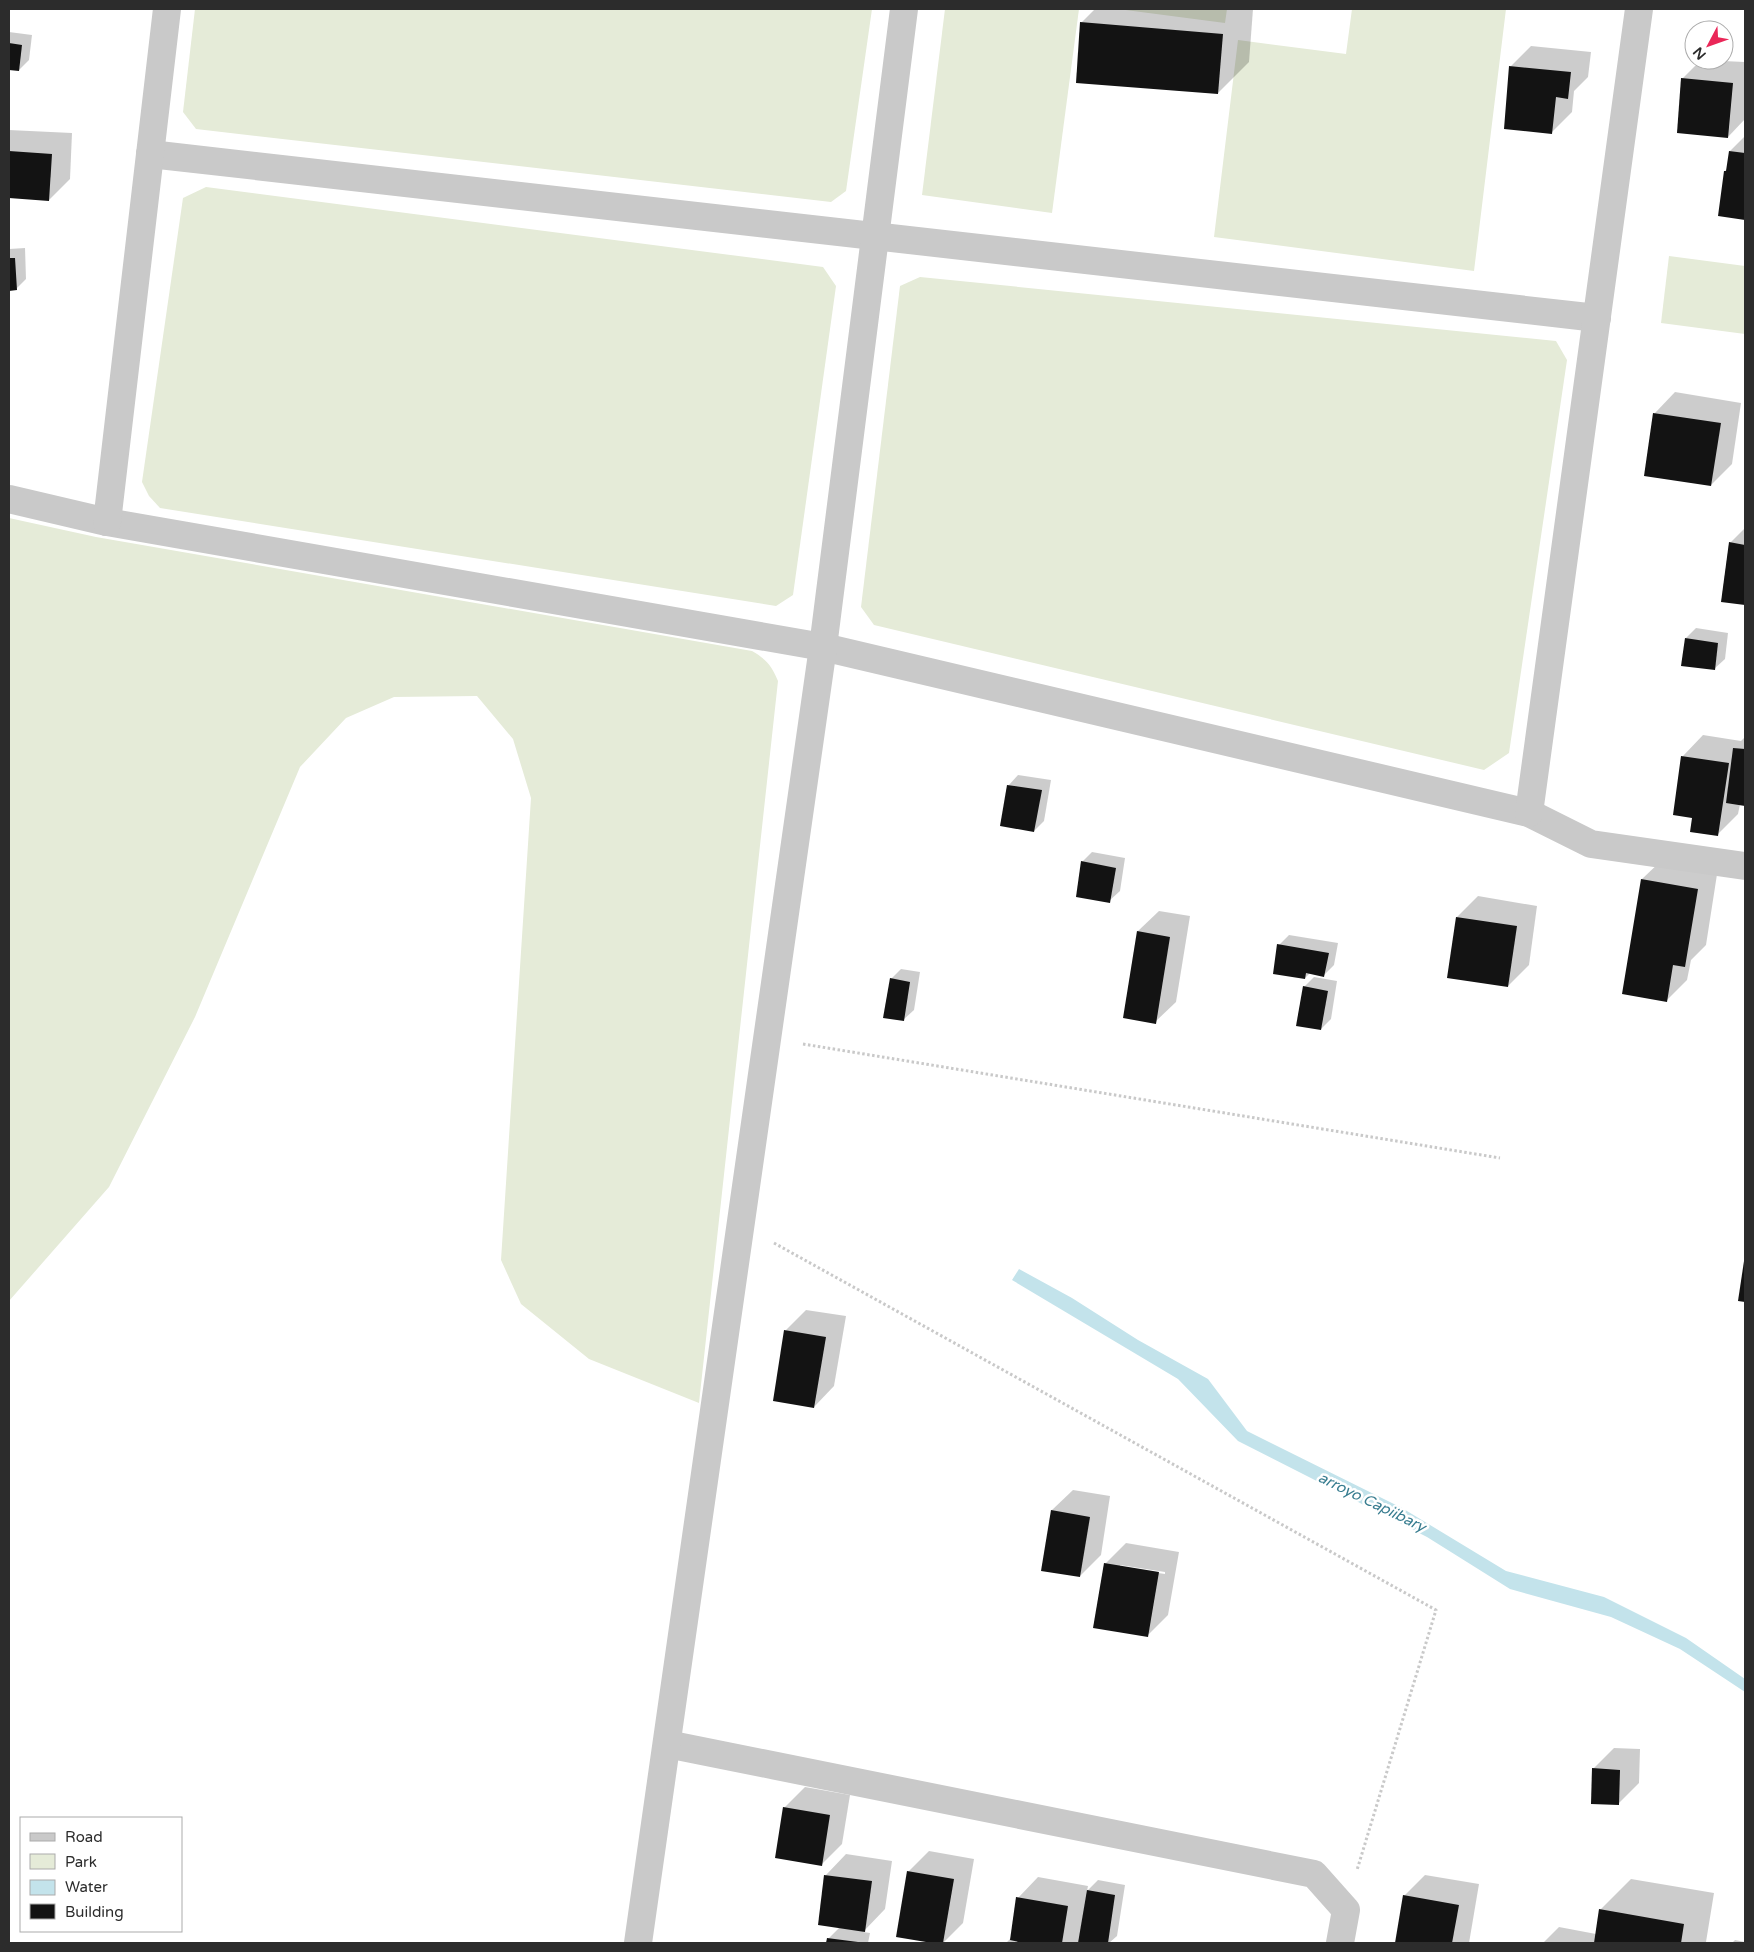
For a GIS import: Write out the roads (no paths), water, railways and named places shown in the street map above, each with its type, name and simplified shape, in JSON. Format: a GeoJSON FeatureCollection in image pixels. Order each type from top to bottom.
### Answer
{"type":"FeatureCollection","features":[{"type":"Feature","properties":{"kind":"street"},"geometry":{"type":"LineString","coordinates":[[107,522],[167,9]]}},
{"type":"Feature","properties":{"kind":"street"},"geometry":{"type":"LineString","coordinates":[[638,1943],[823,646],[904,9]]}},
{"type":"Feature","properties":{"kind":"street"},"geometry":{"type":"LineString","coordinates":[[1529,813],[1639,9]]}},
{"type":"Feature","properties":{"kind":"street"},"geometry":{"type":"LineString","coordinates":[[150,154],[1597,318]]}},
{"type":"Feature","properties":{"kind":"street"},"geometry":{"type":"LineString","coordinates":[[9,499],[107,522],[823,646],[1529,813],[1591,844],[1745,866]]}},
{"type":"Feature","properties":{"kind":"street"},"geometry":{"type":"LineString","coordinates":[[667,1744],[1314,1874],[1346,1910],[1340,1943]]}},
{"type":"Feature","properties":{"kind":"water","name":"arroyo Capiibary"},"geometry":{"type":"Polygon","coordinates":[[[1019,1269],[1072,1298],[1138,1340],[1208,1379],[1247,1431],[1402,1508],[1506,1571],[1604,1597],[1686,1638],[1745,1679],[1745,1692],[1680,1649],[1611,1617],[1510,1589],[1427,1537],[1238,1441],[1178,1379],[1012,1280],[1019,1269]]]}}]}
